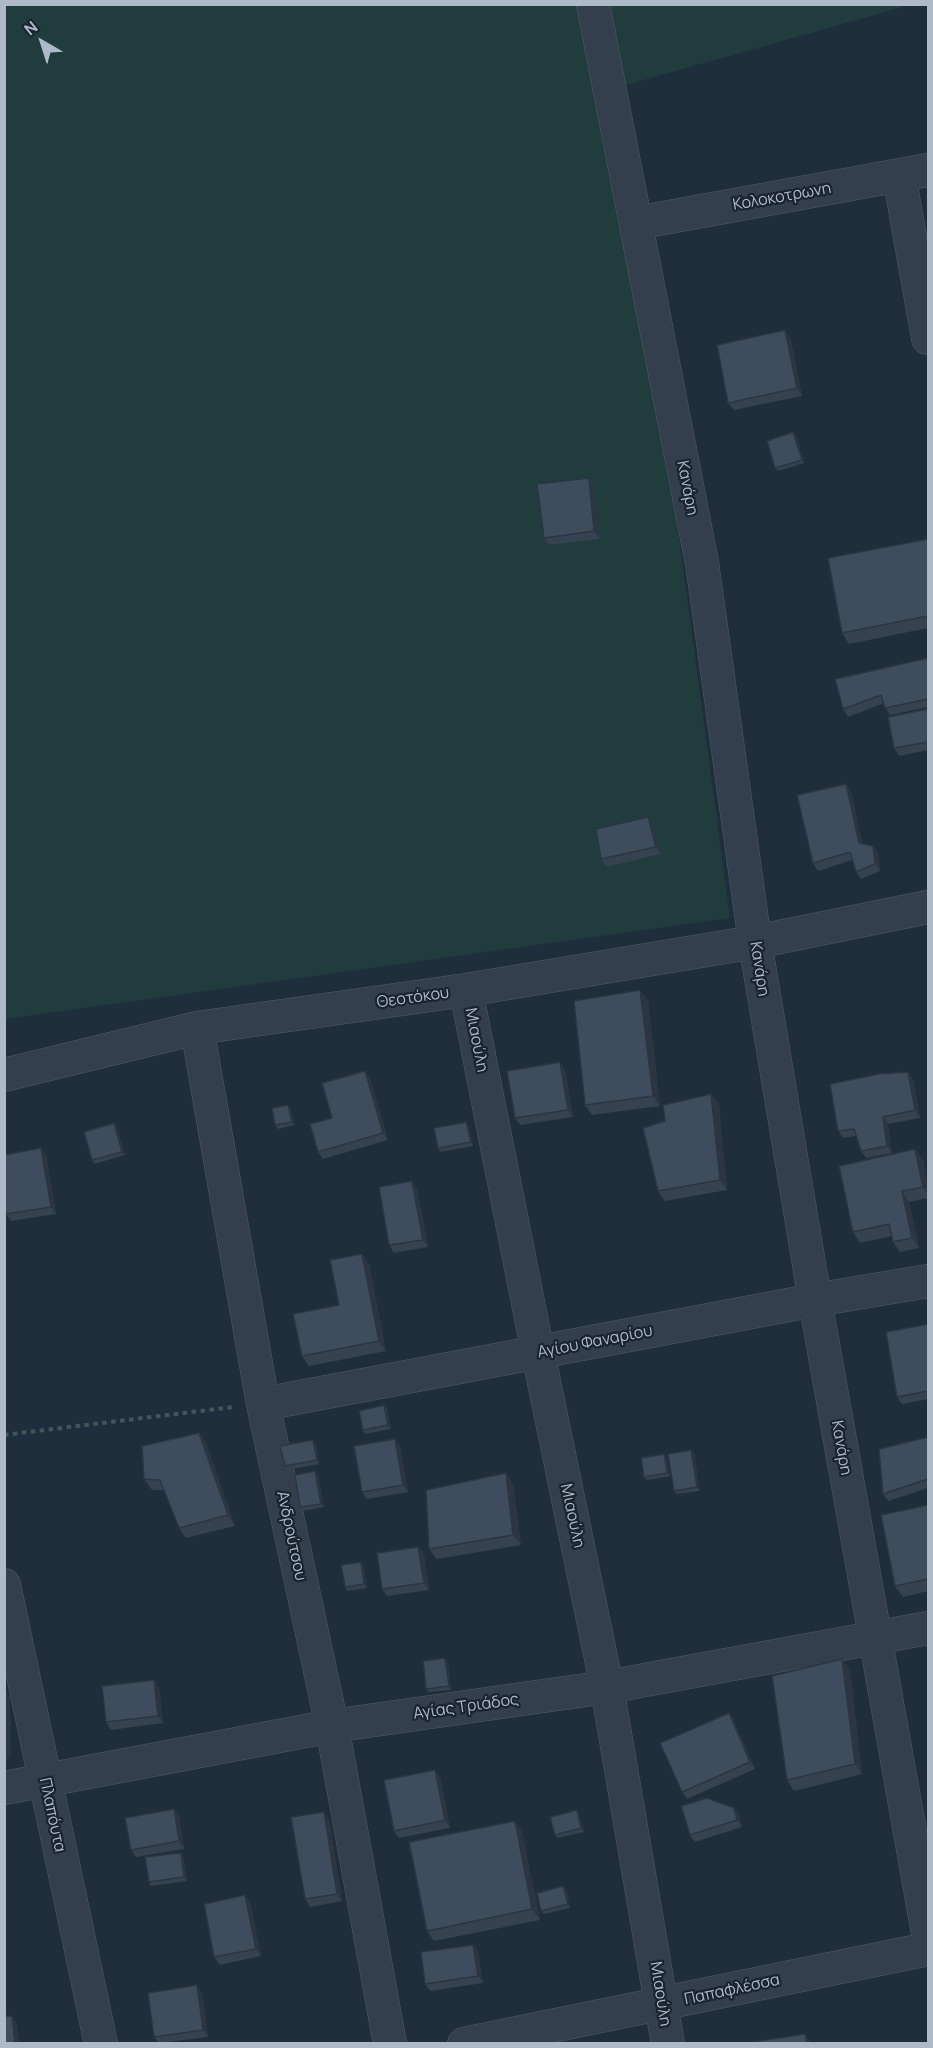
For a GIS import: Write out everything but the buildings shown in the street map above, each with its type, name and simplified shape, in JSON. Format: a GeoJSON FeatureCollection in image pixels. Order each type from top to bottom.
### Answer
{"type":"FeatureCollection","features":[{"type":"Feature","properties":{"kind":"street","name":"Κανάρη"},"geometry":{"type":"LineString","coordinates":[[593,4],[702,563],[755,942],[814,1300],[928,1933]]}},
{"type":"Feature","properties":{"kind":"street","name":"Κολοκοτρωνη"},"geometry":{"type":"LineString","coordinates":[[636,223],[914,173]]}},
{"type":"Feature","properties":{"kind":"street"},"geometry":{"type":"LineString","coordinates":[[914,173],[928,338]]}},
{"type":"Feature","properties":{"kind":"street","name":"Θεοτόκου"},"geometry":{"type":"LineString","coordinates":[[4,1075],[197,1028],[466,990],[755,942],[928,907]]}},
{"type":"Feature","properties":{"kind":"street","name":"Μιαούλη"},"geometry":{"type":"LineString","coordinates":[[466,990],[607,1687],[668,2043]]}},
{"type":"Feature","properties":{"kind":"street","name":"Ανδρούτσου"},"geometry":{"type":"LineString","coordinates":[[197,1028],[263,1404],[332,1726],[390,2043]]}},
{"type":"Feature","properties":{"kind":"street","name":"Αγίου Φαναρίου"},"geometry":{"type":"LineString","coordinates":[[263,1404],[814,1300],[928,1281]]}},
{"type":"Feature","properties":{"kind":"street","name":"Πλαπόυτα"},"geometry":{"type":"LineString","coordinates":[[4,1585],[101,2043]]}},
{"type":"Feature","properties":{"kind":"street","name":"Αγίας Τριάδος"},"geometry":{"type":"LineString","coordinates":[[4,1788],[332,1726],[607,1687],[928,1628]]}},
{"type":"Feature","properties":{"kind":"street","name":"Παπαφλέσσα"},"geometry":{"type":"LineString","coordinates":[[464,2043],[928,1949]]}},
{"type":"Feature","properties":{"kind":"path"},"geometry":{"type":"LineString","coordinates":[[4,1435],[263,1404]]}},
{"type":"Feature","properties":{"kind":"green space"},"geometry":{"type":"Polygon","coordinates":[[[4,5],[910,5],[619,87],[730,918],[5,1019],[4,5]]]}}]}
